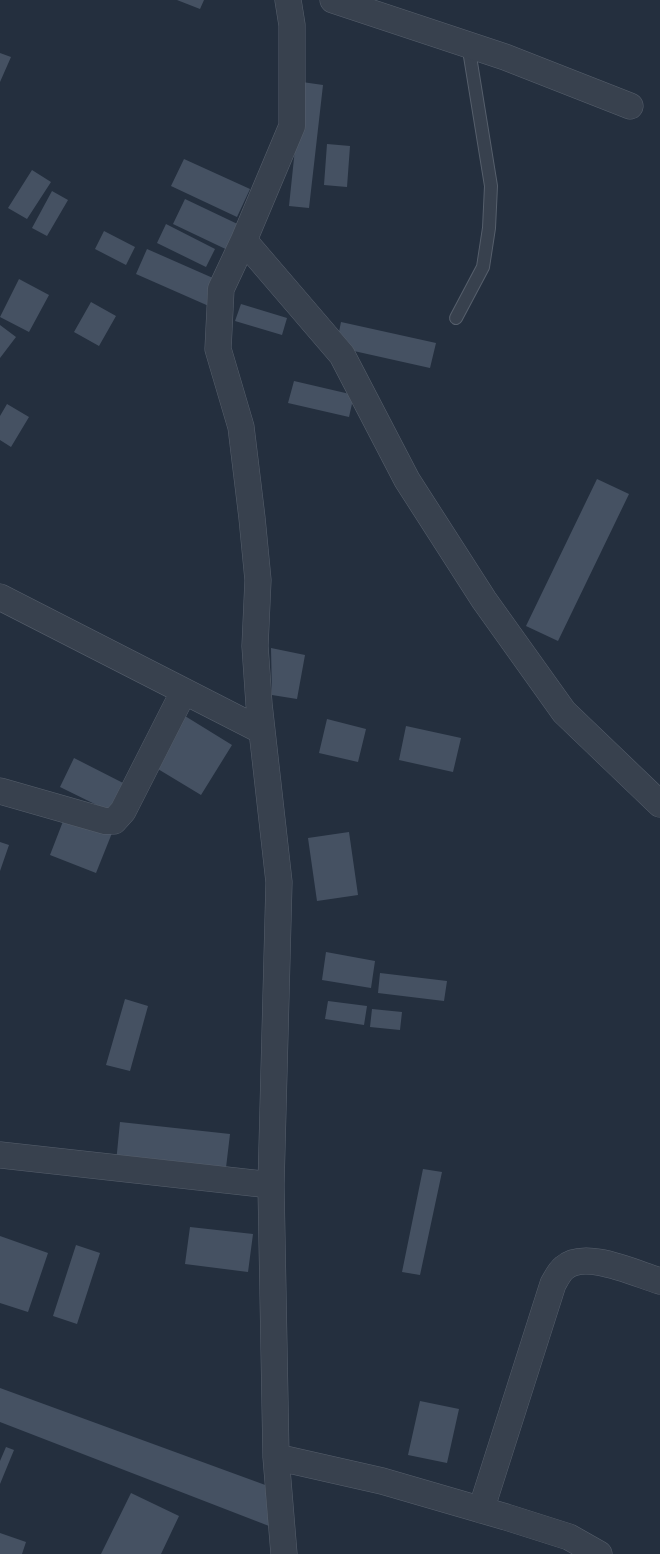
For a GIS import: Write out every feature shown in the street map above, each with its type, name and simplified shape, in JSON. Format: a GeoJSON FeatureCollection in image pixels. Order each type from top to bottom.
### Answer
{"type":"FeatureCollection","features":[{"type":"Feature","properties":{"kind":"street"},"geometry":{"type":"LineString","coordinates":[[284,1554],[276,1458],[270,1185],[279,882],[255,646],[258,580],[252,519],[241,427],[218,349],[221,290],[292,126],[292,25],[288,0]]}},
{"type":"Feature","properties":{"kind":"street"},"geometry":{"type":"LineString","coordinates":[[333,0],[505,57],[630,106]]}},
{"type":"Feature","properties":{"kind":"street"},"geometry":{"type":"LineString","coordinates":[[244,240],[342,355],[407,480],[484,600],[564,712],[660,804]]}},
{"type":"Feature","properties":{"kind":"street"},"geometry":{"type":"LineString","coordinates":[[0,597],[262,731]]}},
{"type":"Feature","properties":{"kind":"street"},"geometry":{"type":"LineString","coordinates":[[0,791],[105,821],[114,821],[123,811],[184,691]]}},
{"type":"Feature","properties":{"kind":"street"},"geometry":{"type":"LineString","coordinates":[[0,1155],[270,1185]]}},
{"type":"Feature","properties":{"kind":"street"},"geometry":{"type":"LineString","coordinates":[[481,1510],[553,1284],[563,1269],[574,1262],[599,1262],[660,1281]]}},
{"type":"Feature","properties":{"kind":"street"},"geometry":{"type":"LineString","coordinates":[[276,1458],[382,1481],[481,1510],[568,1537],[599,1554]]}},
{"type":"Feature","properties":{"kind":"lane"},"geometry":{"type":"LineString","coordinates":[[456,318],[483,267],[490,218],[491,186],[468,45]]}},
{"type":"Feature","properties":{"kind":"building"},"geometry":{"type":"Polygon","coordinates":[[[177,0],[204,0],[200,9],[177,0]]]}},
{"type":"Feature","properties":{"kind":"building"},"geometry":{"type":"Polygon","coordinates":[[[0,53],[11,57],[0,82],[0,53]]]}},
{"type":"Feature","properties":{"kind":"building"},"geometry":{"type":"Polygon","coordinates":[[[302,82],[323,85],[309,208],[289,206],[302,82]]]}},
{"type":"Feature","properties":{"kind":"building"},"geometry":{"type":"Polygon","coordinates":[[[327,144],[350,146],[347,187],[324,185],[327,144]]]}},
{"type":"Feature","properties":{"kind":"building"},"geometry":{"type":"Polygon","coordinates":[[[184,159],[250,189],[237,217],[171,186],[184,159]]]}},
{"type":"Feature","properties":{"kind":"building"},"geometry":{"type":"Polygon","coordinates":[[[32,170],[51,182],[27,219],[8,208],[32,170]]]}},
{"type":"Feature","properties":{"kind":"building"},"geometry":{"type":"Polygon","coordinates":[[[52,191],[68,200],[47,236],[32,228],[52,191]]]}},
{"type":"Feature","properties":{"kind":"building"},"geometry":{"type":"Polygon","coordinates":[[[185,199],[248,229],[236,254],[173,224],[185,199]]]}},
{"type":"Feature","properties":{"kind":"building"},"geometry":{"type":"Polygon","coordinates":[[[166,224],[215,249],[206,267],[157,243],[166,224]]]}},
{"type":"Feature","properties":{"kind":"building"},"geometry":{"type":"Polygon","coordinates":[[[104,231],[135,247],[126,265],[95,249],[104,231]]]}},
{"type":"Feature","properties":{"kind":"building"},"geometry":{"type":"Polygon","coordinates":[[[147,249],[222,282],[211,307],[136,274],[147,249]]]}},
{"type":"Feature","properties":{"kind":"building"},"geometry":{"type":"Polygon","coordinates":[[[19,279],[49,295],[29,332],[0,317],[19,279]]]}},
{"type":"Feature","properties":{"kind":"building"},"geometry":{"type":"Polygon","coordinates":[[[91,302],[116,316],[99,346],[74,332],[91,302]]]}},
{"type":"Feature","properties":{"kind":"building"},"geometry":{"type":"Polygon","coordinates":[[[241,304],[287,318],[282,335],[235,321],[241,304]]]}},
{"type":"Feature","properties":{"kind":"building"},"geometry":{"type":"Polygon","coordinates":[[[341,322],[436,343],[430,368],[336,347],[341,322]]]}},
{"type":"Feature","properties":{"kind":"building"},"geometry":{"type":"Polygon","coordinates":[[[0,325],[16,337],[0,358],[0,325]]]}},
{"type":"Feature","properties":{"kind":"building"},"geometry":{"type":"Polygon","coordinates":[[[294,381],[354,395],[349,417],[288,403],[294,381]]]}},
{"type":"Feature","properties":{"kind":"building"},"geometry":{"type":"Polygon","coordinates":[[[7,404],[29,417],[11,447],[0,440],[0,416],[7,404]]]}},
{"type":"Feature","properties":{"kind":"building"},"geometry":{"type":"Polygon","coordinates":[[[597,479],[629,494],[558,641],[526,626],[597,479]]]}},
{"type":"Feature","properties":{"kind":"building"},"geometry":{"type":"Polygon","coordinates":[[[271,648],[305,655],[297,699],[272,695],[271,648]]]}},
{"type":"Feature","properties":{"kind":"building"},"geometry":{"type":"Polygon","coordinates":[[[185,716],[232,745],[201,795],[153,766],[185,716]]]}},
{"type":"Feature","properties":{"kind":"building"},"geometry":{"type":"Polygon","coordinates":[[[327,719],[366,729],[358,762],[319,753],[327,719]]]}},
{"type":"Feature","properties":{"kind":"building"},"geometry":{"type":"Polygon","coordinates":[[[406,726],[461,738],[453,772],[399,760],[406,726]]]}},
{"type":"Feature","properties":{"kind":"building"},"geometry":{"type":"Polygon","coordinates":[[[74,758],[127,785],[113,813],[60,787],[74,758]]]}},
{"type":"Feature","properties":{"kind":"building"},"geometry":{"type":"Polygon","coordinates":[[[67,811],[114,828],[96,873],[50,855],[67,811]]]}},
{"type":"Feature","properties":{"kind":"building"},"geometry":{"type":"Polygon","coordinates":[[[349,832],[358,895],[317,901],[308,838],[349,832]]]}},
{"type":"Feature","properties":{"kind":"building"},"geometry":{"type":"Polygon","coordinates":[[[0,842],[9,845],[0,871],[0,842]]]}},
{"type":"Feature","properties":{"kind":"building"},"geometry":{"type":"Polygon","coordinates":[[[326,952],[375,961],[371,988],[322,980],[326,952]]]}},
{"type":"Feature","properties":{"kind":"building"},"geometry":{"type":"Polygon","coordinates":[[[380,973],[447,981],[444,1001],[378,993],[380,973]]]}},
{"type":"Feature","properties":{"kind":"building"},"geometry":{"type":"Polygon","coordinates":[[[125,999],[148,1006],[130,1071],[106,1065],[125,999]]]}},
{"type":"Feature","properties":{"kind":"building"},"geometry":{"type":"Polygon","coordinates":[[[328,1001],[367,1006],[364,1025],[325,1019],[328,1001]]]}},
{"type":"Feature","properties":{"kind":"building"},"geometry":{"type":"Polygon","coordinates":[[[372,1009],[402,1012],[400,1030],[370,1027],[372,1009]]]}},
{"type":"Feature","properties":{"kind":"building"},"geometry":{"type":"Polygon","coordinates":[[[120,1122],[230,1134],[225,1176],[116,1163],[120,1122]]]}},
{"type":"Feature","properties":{"kind":"building"},"geometry":{"type":"Polygon","coordinates":[[[423,1169],[442,1172],[420,1275],[402,1272],[423,1169]]]}},
{"type":"Feature","properties":{"kind":"building"},"geometry":{"type":"Polygon","coordinates":[[[190,1227],[253,1234],[248,1272],[185,1264],[190,1227]]]}},
{"type":"Feature","properties":{"kind":"building"},"geometry":{"type":"Polygon","coordinates":[[[0,1236],[48,1253],[28,1312],[0,1303],[0,1236]]]}},
{"type":"Feature","properties":{"kind":"building"},"geometry":{"type":"Polygon","coordinates":[[[76,1245],[100,1253],[77,1324],[53,1316],[76,1245]]]}},
{"type":"Feature","properties":{"kind":"building"},"geometry":{"type":"Polygon","coordinates":[[[0,1388],[268,1486],[269,1526],[0,1422],[0,1388]]]}},
{"type":"Feature","properties":{"kind":"building"},"geometry":{"type":"Polygon","coordinates":[[[420,1401],[459,1409],[447,1463],[408,1455],[420,1401]]]}},
{"type":"Feature","properties":{"kind":"building"},"geometry":{"type":"Polygon","coordinates":[[[6,1447],[14,1450],[0,1484],[0,1461],[6,1447]]]}},
{"type":"Feature","properties":{"kind":"building"},"geometry":{"type":"Polygon","coordinates":[[[131,1493],[179,1516],[161,1554],[101,1554],[131,1493]]]}},
{"type":"Feature","properties":{"kind":"building"},"geometry":{"type":"Polygon","coordinates":[[[0,1533],[26,1542],[22,1554],[0,1554],[0,1533]]]}}]}
